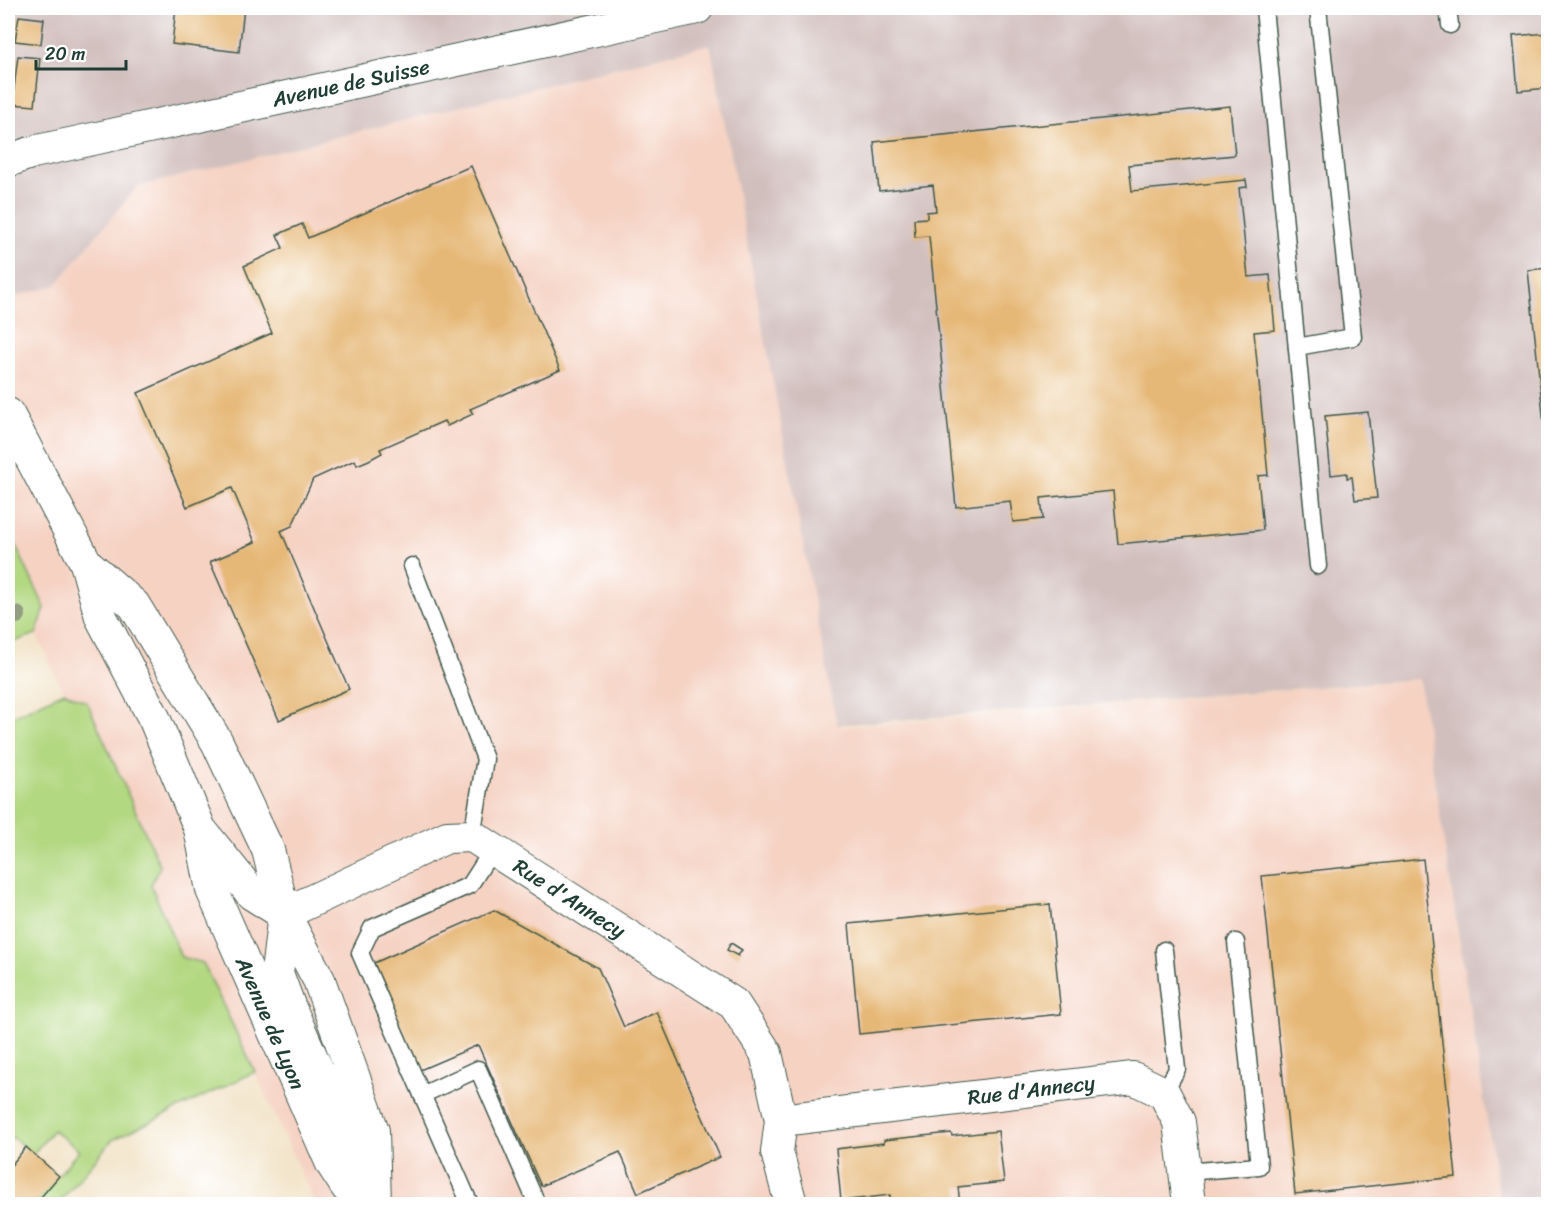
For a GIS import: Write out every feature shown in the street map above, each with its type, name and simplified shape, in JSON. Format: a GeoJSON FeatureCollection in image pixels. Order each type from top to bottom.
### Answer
{"type":"FeatureCollection","features":[{"type":"Feature","properties":{"kind":"street","name":"Avenue de Suisse"},"geometry":{"type":"LineString","coordinates":[[8,161],[44,150],[697,8]]}},
{"type":"Feature","properties":{"kind":"street","name":"Avenue de Lyon"},"geometry":{"type":"LineString","coordinates":[[8,414],[86,562],[101,617],[155,720],[200,829],[212,890],[332,1164],[347,1187],[367,1204]]}},
{"type":"Feature","properties":{"kind":"street","name":"Avenue de Lyon"},"geometry":{"type":"LineString","coordinates":[[86,562],[134,605],[217,742],[268,850],[284,914],[319,980],[373,1131],[373,1204]]}},
{"type":"Feature","properties":{"kind":"street","name":"Avenue de Lyon"},"geometry":{"type":"LineString","coordinates":[[200,829],[252,894],[284,914]]}},
{"type":"Feature","properties":{"kind":"street"},"geometry":{"type":"LineString","coordinates":[[284,914],[447,837],[482,842]]}},
{"type":"Feature","properties":{"kind":"street","name":"Rue d'Annecy"},"geometry":{"type":"LineString","coordinates":[[482,842],[734,1004],[766,1053],[781,1120],[777,1152],[791,1204]]}},
{"type":"Feature","properties":{"kind":"street","name":"Rue d'Annecy"},"geometry":{"type":"LineString","coordinates":[[781,1120],[1133,1078],[1164,1093]]}},
{"type":"Feature","properties":{"kind":"street"},"geometry":{"type":"LineString","coordinates":[[1164,1093],[1179,1122],[1189,1204]]}},
{"type":"Feature","properties":{"kind":"lane"},"geometry":{"type":"LineString","coordinates":[[1264,8],[1318,566]]}},
{"type":"Feature","properties":{"kind":"lane"},"geometry":{"type":"LineString","coordinates":[[1297,347],[1353,337],[1318,8]]}},
{"type":"Feature","properties":{"kind":"lane"},"geometry":{"type":"LineString","coordinates":[[1448,8],[1450,25]]}},
{"type":"Feature","properties":{"kind":"lane"},"geometry":{"type":"LineString","coordinates":[[412,566],[485,759],[482,842],[470,885],[372,928],[360,953],[470,1204]]}},
{"type":"Feature","properties":{"kind":"lane"},"geometry":{"type":"LineString","coordinates":[[1185,1172],[1259,1166],[1236,942]]}},
{"type":"Feature","properties":{"kind":"lane"},"geometry":{"type":"LineString","coordinates":[[1164,950],[1177,1069],[1164,1093]]}},
{"type":"Feature","properties":{"kind":"lane"},"geometry":{"type":"LineString","coordinates":[[422,1095],[478,1069],[537,1204]]}},
{"type":"Feature","properties":{"kind":"shaded area"},"geometry":{"type":"Polygon","coordinates":[[[8,8],[1548,8],[1548,1204],[1500,1204],[1419,679],[837,725],[710,44],[137,187],[55,286],[8,298],[8,8]]]}},
{"type":"Feature","properties":{"kind":"shaded area"},"geometry":{"type":"Polygon","coordinates":[[[710,44],[842,727],[1419,679],[1500,1204],[315,1204],[203,963],[182,957],[151,885],[87,702],[64,692],[36,634],[44,611],[8,530],[8,298],[55,286],[137,187],[710,44]]]}},
{"type":"Feature","properties":{"kind":"green space"},"geometry":{"type":"Polygon","coordinates":[[[8,529],[45,608],[36,634],[8,644],[8,529]]]}},
{"type":"Feature","properties":{"kind":"green space"},"geometry":{"type":"Polygon","coordinates":[[[64,692],[87,702],[160,866],[151,885],[181,957],[203,963],[255,1072],[112,1140],[58,1204],[35,1204],[79,1150],[53,1130],[33,1154],[12,1137],[8,1142],[8,716],[9,718],[64,692]]]}},
{"type":"Feature","properties":{"kind":"building"},"geometry":{"type":"Polygon","coordinates":[[[176,8],[244,8],[239,52],[172,44],[176,8]]]}},
{"type":"Feature","properties":{"kind":"building"},"geometry":{"type":"Polygon","coordinates":[[[19,16],[44,19],[41,44],[15,41],[19,16]]]}},
{"type":"Feature","properties":{"kind":"building"},"geometry":{"type":"Polygon","coordinates":[[[1548,33],[1548,88],[1518,91],[1513,36],[1548,33]]]}},
{"type":"Feature","properties":{"kind":"building"},"geometry":{"type":"Polygon","coordinates":[[[18,56],[40,58],[35,106],[12,104],[18,56]]]}},
{"type":"Feature","properties":{"kind":"building"},"geometry":{"type":"Polygon","coordinates":[[[1230,106],[1235,155],[1129,165],[1132,191],[1246,180],[1247,187],[1239,188],[1248,277],[1270,275],[1275,330],[1254,332],[1268,475],[1258,476],[1263,530],[1118,544],[1113,491],[1041,498],[1043,519],[1013,522],[1010,501],[956,507],[929,236],[915,237],[914,219],[927,218],[927,212],[936,211],[933,185],[879,191],[874,142],[1230,106]]]}},
{"type":"Feature","properties":{"kind":"building"},"geometry":{"type":"Polygon","coordinates":[[[471,166],[560,370],[470,409],[473,414],[447,426],[444,421],[380,449],[382,453],[369,460],[357,465],[355,460],[313,479],[292,526],[281,531],[349,689],[279,720],[210,562],[255,542],[232,488],[187,507],[138,393],[272,333],[244,266],[283,248],[277,235],[302,224],[308,238],[471,166]]]}},
{"type":"Feature","properties":{"kind":"building"},"geometry":{"type":"Polygon","coordinates":[[[1548,268],[1548,453],[1547,453],[1528,270],[1548,268]]]}},
{"type":"Feature","properties":{"kind":"building"},"geometry":{"type":"Polygon","coordinates":[[[1368,412],[1377,498],[1355,500],[1352,477],[1347,478],[1347,473],[1331,475],[1325,416],[1368,412]]]}},
{"type":"Feature","properties":{"kind":"building"},"geometry":{"type":"Polygon","coordinates":[[[1423,859],[1456,1177],[1295,1194],[1262,876],[1423,859]]]}},
{"type":"Feature","properties":{"kind":"building"},"geometry":{"type":"Polygon","coordinates":[[[1050,904],[1061,1014],[859,1034],[849,924],[1050,904]]]}},
{"type":"Feature","properties":{"kind":"building"},"geometry":{"type":"Polygon","coordinates":[[[494,910],[598,968],[624,1027],[657,1012],[720,1157],[638,1193],[620,1152],[541,1186],[478,1045],[420,1070],[374,963],[494,910]]]}},
{"type":"Feature","properties":{"kind":"building"},"geometry":{"type":"Polygon","coordinates":[[[731,943],[742,950],[738,956],[727,950],[731,943]]]}},
{"type":"Feature","properties":{"kind":"building"},"geometry":{"type":"Polygon","coordinates":[[[998,1131],[1004,1182],[958,1187],[960,1204],[891,1204],[890,1195],[841,1201],[836,1149],[884,1143],[884,1140],[998,1131]]]}},
{"type":"Feature","properties":{"kind":"building"},"geometry":{"type":"Polygon","coordinates":[[[26,1147],[59,1176],[35,1204],[8,1204],[8,1169],[26,1147]]]}}]}
